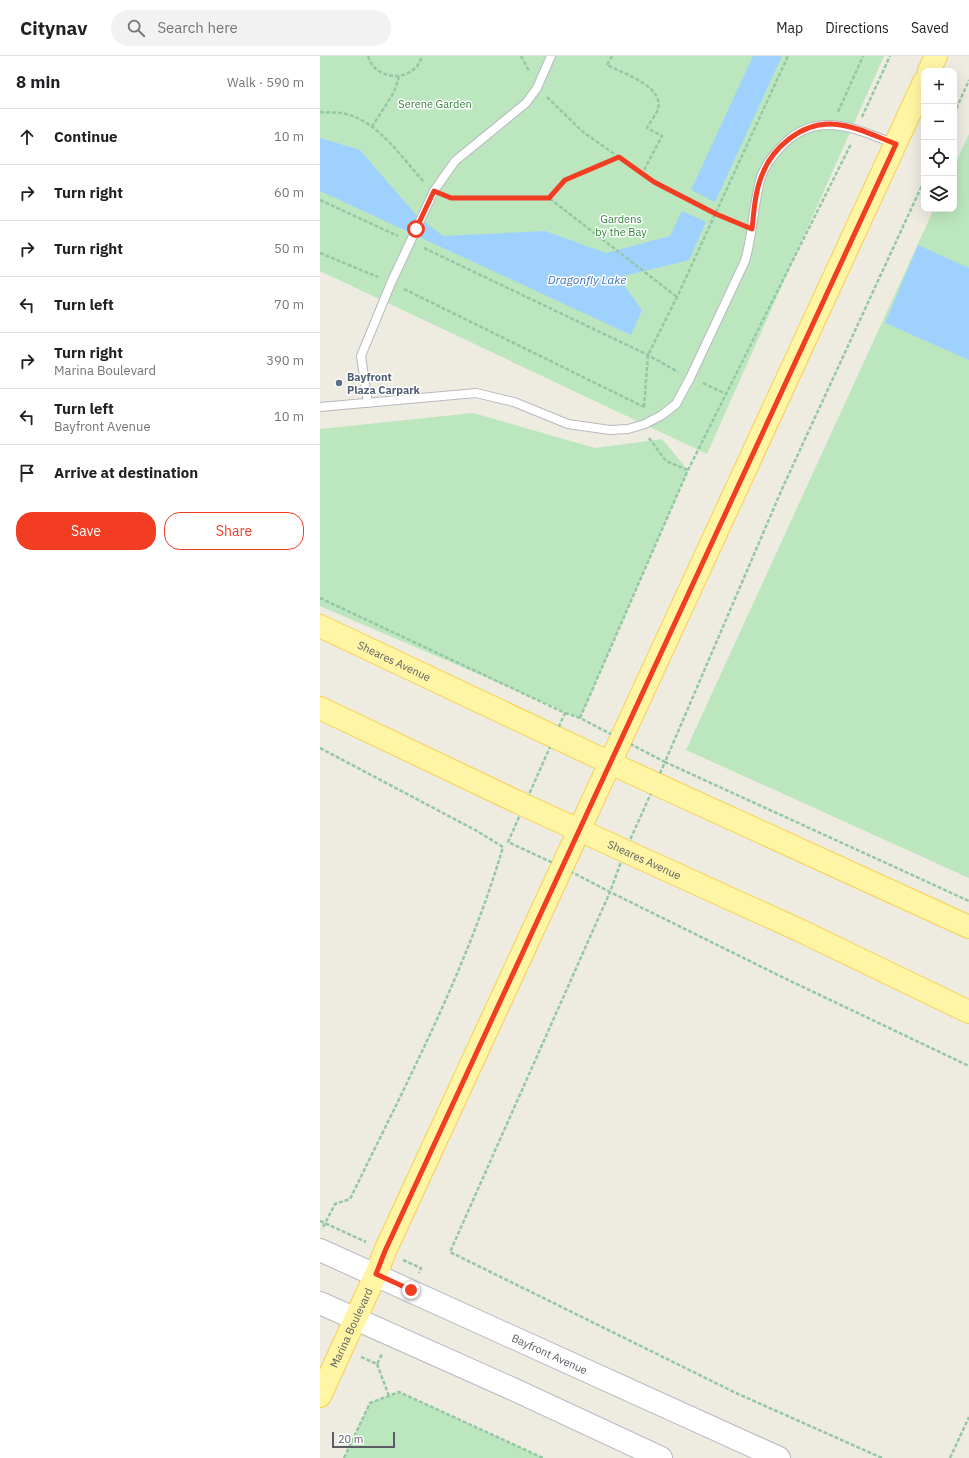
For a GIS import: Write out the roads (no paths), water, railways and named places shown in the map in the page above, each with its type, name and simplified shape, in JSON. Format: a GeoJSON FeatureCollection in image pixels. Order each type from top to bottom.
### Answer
{"type":"FeatureCollection","features":[{"type":"Feature","properties":{"kind":"main road"},"geometry":{"type":"LineString","coordinates":[[930,68],[936,56]]}},
{"type":"Feature","properties":{"kind":"main road","name":"Marina Boulevard"},"geometry":{"type":"LineString","coordinates":[[320,1396],[356,1319],[385,1251],[921,89]]}},
{"type":"Feature","properties":{"kind":"main road","name":"Sheares Avenue"},"geometry":{"type":"LineString","coordinates":[[320,626],[610,763],[969,927]]}},
{"type":"Feature","properties":{"kind":"main road","name":"Sheares Avenue"},"geometry":{"type":"LineString","coordinates":[[320,708],[579,830],[798,930],[969,1012]]}},
{"type":"Feature","properties":{"kind":"main road","name":"Bayfront Avenue"},"geometry":{"type":"LineString","coordinates":[[320,1250],[376,1274],[779,1458]]}},
{"type":"Feature","properties":{"kind":"main road"},"geometry":{"type":"LineString","coordinates":[[320,1303],[661,1458]]}},
{"type":"Feature","properties":{"kind":"lane"},"geometry":{"type":"LineString","coordinates":[[368,403],[361,356],[391,283],[434,191],[455,162],[526,103],[537,88],[551,56]]}},
{"type":"Feature","properties":{"kind":"lane"},"geometry":{"type":"LineString","coordinates":[[320,407],[476,394],[514,402],[568,424],[610,430],[645,424],[662,415],[676,404],[690,378],[745,261],[752,229],[755,202],[762,175],[772,156],[791,137],[812,126],[831,124],[856,129],[896,144]]}},
{"type":"Feature","properties":{"kind":"water"},"geometry":{"type":"Polygon","coordinates":[[[753,56],[782,56],[715,202],[691,190],[753,56]]]}},
{"type":"Feature","properties":{"kind":"water","name":"Dragonfly Lake"},"geometry":{"type":"Polygon","coordinates":[[[320,138],[360,150],[417,216],[443,236],[545,231],[606,253],[670,236],[682,211],[706,222],[689,260],[624,276],[621,281],[642,310],[631,335],[320,191],[320,138]]]}},
{"type":"Feature","properties":{"kind":"water"},"geometry":{"type":"Polygon","coordinates":[[[918,245],[969,268],[969,360],[885,323],[918,245]]]}},
{"type":"Feature","properties":{"kind":"place","name":"Bayfront Plaza Carpark"},"geometry":{"type":"Point","coordinates":[339,383]}},
{"type":"Feature","properties":{"kind":"park label","name":"Serene Garden"},"geometry":{"type":"Point","coordinates":[435,104]}},
{"type":"Feature","properties":{"kind":"park label","name":"Gardens by the Bay"},"geometry":{"type":"Point","coordinates":[621,225]}}]}
